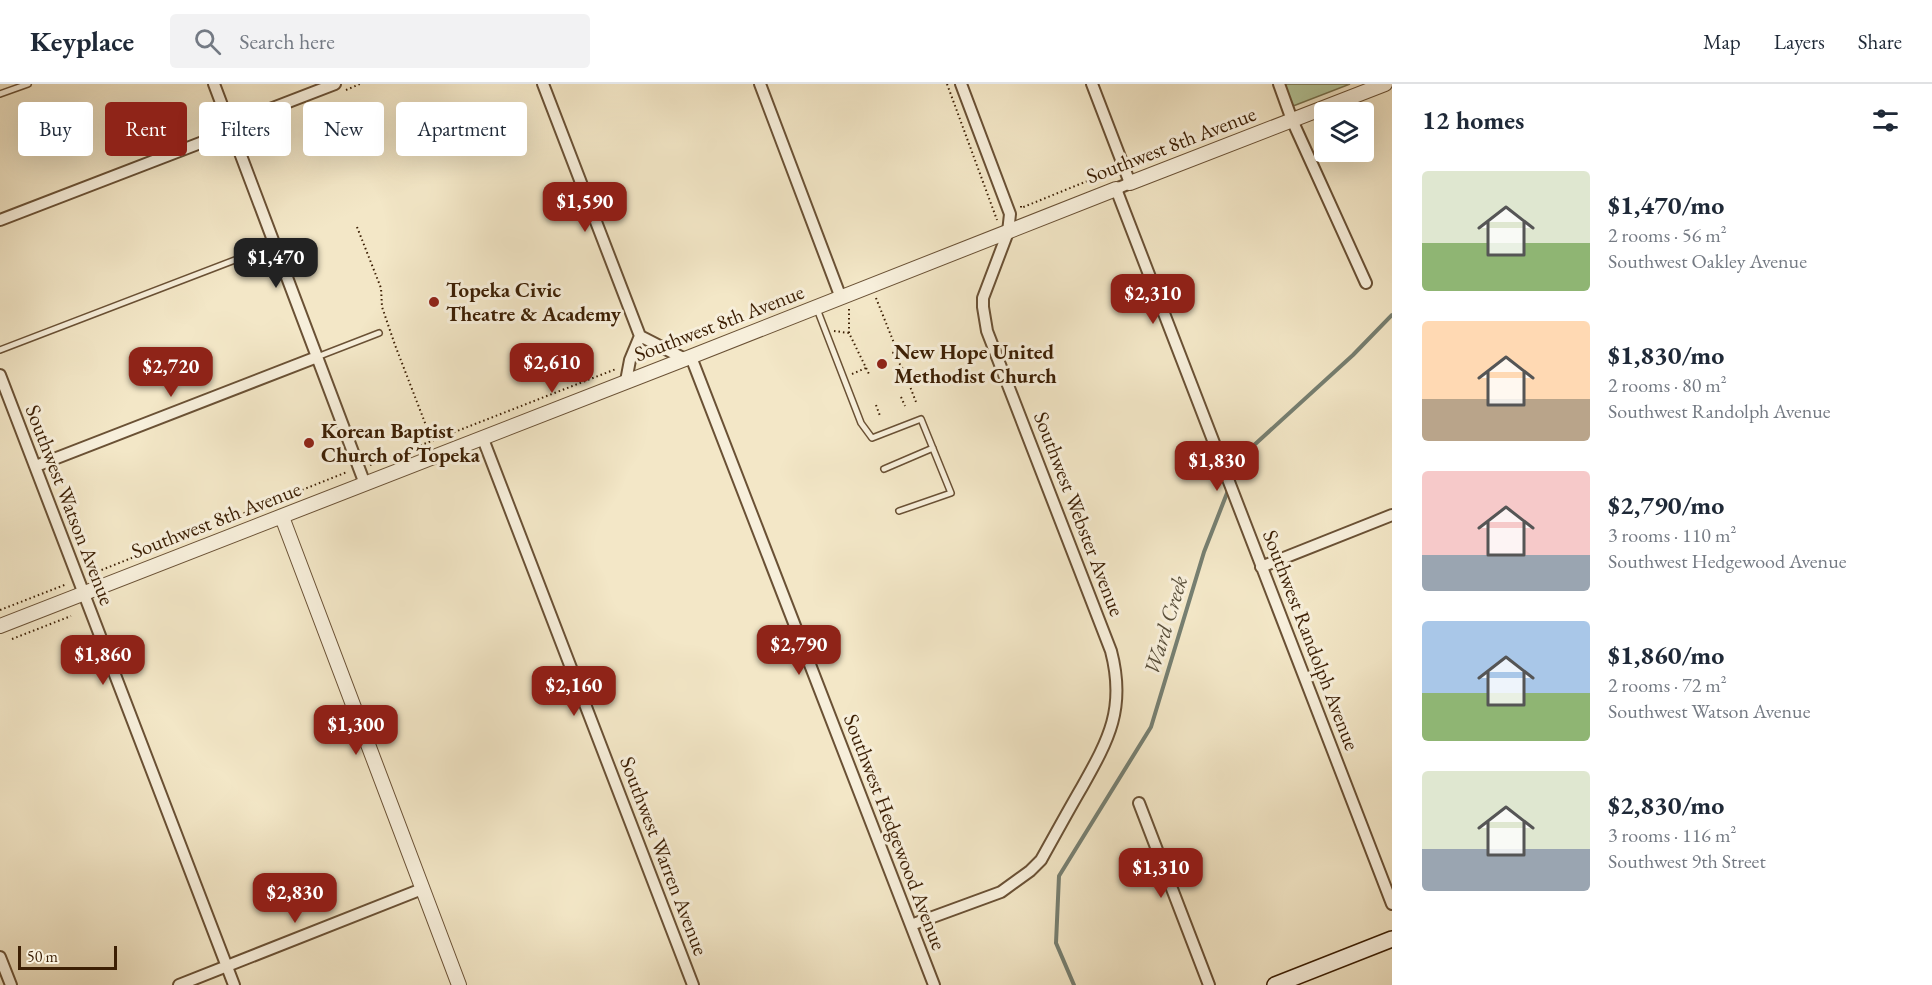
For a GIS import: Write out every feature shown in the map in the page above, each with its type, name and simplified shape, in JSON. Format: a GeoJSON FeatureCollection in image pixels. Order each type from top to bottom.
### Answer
{"type":"FeatureCollection","features":[{"type":"Feature","properties":{"kind":"main road"},"geometry":{"type":"LineString","coordinates":[[1275,985],[1392,939]]}},
{"type":"Feature","properties":{"kind":"street"},"geometry":{"type":"LineString","coordinates":[[214,84],[221,102]]}},
{"type":"Feature","properties":{"kind":"street"},"geometry":{"type":"LineString","coordinates":[[290,102],[336,84]]}},
{"type":"Feature","properties":{"kind":"street"},"geometry":{"type":"LineString","coordinates":[[543,84],[640,336],[626,381]]}},
{"type":"Feature","properties":{"kind":"street"},"geometry":{"type":"LineString","coordinates":[[760,84],[844,302]]}},
{"type":"Feature","properties":{"kind":"street","name":"Southwest Webster Avenue"},"geometry":{"type":"LineString","coordinates":[[911,925],[1001,892],[1041,860],[1105,745],[1113,723],[1117,692],[1116,672],[1111,651],[987,331],[983,298],[1008,232],[1010,214],[961,84]]}},
{"type":"Feature","properties":{"kind":"street"},"geometry":{"type":"LineString","coordinates":[[1092,84],[1130,183]]}},
{"type":"Feature","properties":{"kind":"street"},"geometry":{"type":"LineString","coordinates":[[1279,84],[1292,120],[1366,283]]}},
{"type":"Feature","properties":{"kind":"street","name":"Southwest 8th Avenue"},"geometry":{"type":"LineString","coordinates":[[0,626],[816,308],[844,302],[1008,232],[1380,86]]}},
{"type":"Feature","properties":{"kind":"street"},"geometry":{"type":"LineString","coordinates":[[0,220],[199,143]]}},
{"type":"Feature","properties":{"kind":"street"},"geometry":{"type":"LineString","coordinates":[[241,156],[365,484]]}},
{"type":"Feature","properties":{"kind":"street","name":"Southwest Randolph Avenue"},"geometry":{"type":"LineString","coordinates":[[1116,189],[1392,904]]}},
{"type":"Feature","properties":{"kind":"street"},"geometry":{"type":"LineString","coordinates":[[640,336],[688,358]]}},
{"type":"Feature","properties":{"kind":"street"},"geometry":{"type":"LineString","coordinates":[[36,466],[317,357]]}},
{"type":"Feature","properties":{"kind":"street","name":"Southwest Hedgewood Avenue"},"geometry":{"type":"LineString","coordinates":[[688,358],[934,985]]}},
{"type":"Feature","properties":{"kind":"street","name":"Southwest Watson Avenue"},"geometry":{"type":"LineString","coordinates":[[0,375],[234,985]]}},
{"type":"Feature","properties":{"kind":"street","name":"Southwest Warren Avenue"},"geometry":{"type":"LineString","coordinates":[[483,439],[693,985]]}},
{"type":"Feature","properties":{"kind":"street"},"geometry":{"type":"LineString","coordinates":[[1261,567],[1392,515]]}},
{"type":"Feature","properties":{"kind":"street"},"geometry":{"type":"LineString","coordinates":[[282,517],[459,985]]}},
{"type":"Feature","properties":{"kind":"street"},"geometry":{"type":"LineString","coordinates":[[1139,803],[1209,985]]}},
{"type":"Feature","properties":{"kind":"street"},"geometry":{"type":"LineString","coordinates":[[179,985],[422,889]]}},
{"type":"Feature","properties":{"kind":"street"},"geometry":{"type":"LineString","coordinates":[[0,957],[11,985]]}},
{"type":"Feature","properties":{"kind":"lane"},"geometry":{"type":"LineString","coordinates":[[0,94],[28,84]]}},
{"type":"Feature","properties":{"kind":"lane"},"geometry":{"type":"LineString","coordinates":[[0,350],[274,245]]}},
{"type":"Feature","properties":{"kind":"lane"},"geometry":{"type":"LineString","coordinates":[[816,308],[861,423],[872,438],[921,419],[933,448],[951,493],[899,511]]}},
{"type":"Feature","properties":{"kind":"lane"},"geometry":{"type":"LineString","coordinates":[[317,357],[379,333]]}},
{"type":"Feature","properties":{"kind":"lane"},"geometry":{"type":"LineString","coordinates":[[884,469],[933,448]]}},
{"type":"Feature","properties":{"kind":"path"},"geometry":{"type":"LineString","coordinates":[[947,84],[997,219]]}},
{"type":"Feature","properties":{"kind":"path"},"geometry":{"type":"LineString","coordinates":[[1021,208],[1112,171]]}},
{"type":"Feature","properties":{"kind":"path"},"geometry":{"type":"LineString","coordinates":[[357,227],[381,288],[382,307],[388,326],[432,441]]}},
{"type":"Feature","properties":{"kind":"path"},"geometry":{"type":"LineString","coordinates":[[875,294],[896,348],[893,353],[904,371],[916,402]]}},
{"type":"Feature","properties":{"kind":"path"},"geometry":{"type":"LineString","coordinates":[[844,302],[849,333],[869,374]]}},
{"type":"Feature","properties":{"kind":"path"},"geometry":{"type":"LineString","coordinates":[[825,332],[849,333]]}},
{"type":"Feature","properties":{"kind":"path"},"geometry":{"type":"LineString","coordinates":[[370,465],[630,363]]}},
{"type":"Feature","properties":{"kind":"path"},"geometry":{"type":"LineString","coordinates":[[843,377],[866,368]]}},
{"type":"Feature","properties":{"kind":"path"},"geometry":{"type":"LineString","coordinates":[[901,397],[905,406]]}},
{"type":"Feature","properties":{"kind":"path"},"geometry":{"type":"LineString","coordinates":[[876,405],[880,416]]}},
{"type":"Feature","properties":{"kind":"path"},"geometry":{"type":"LineString","coordinates":[[0,610],[348,474],[344,463]]}},
{"type":"Feature","properties":{"kind":"path"},"geometry":{"type":"LineString","coordinates":[[12,639],[72,616]]}},
{"type":"Feature","properties":{"kind":"green space"},"geometry":{"type":"Polygon","coordinates":[[[1279,84],[1350,84],[1288,108],[1279,84]]]}},
{"type":"Feature","properties":{"kind":"waterway","name":"Ward Creek"},"geometry":{"type":"LineString","coordinates":[[1232,481],[1241,457],[1353,355],[1392,315]]}},
{"type":"Feature","properties":{"kind":"waterway","name":"Ward Creek"},"geometry":{"type":"LineString","coordinates":[[1074,985],[1056,943],[1059,876],[1151,727],[1204,552],[1229,488]]}},
{"type":"Feature","properties":{"kind":"place","name":"Topeka Civic Theatre & Academy"},"geometry":{"type":"Point","coordinates":[434,302]}},
{"type":"Feature","properties":{"kind":"place","name":"New Hope United Methodist Church"},"geometry":{"type":"Point","coordinates":[882,364]}},
{"type":"Feature","properties":{"kind":"place","name":"Korean Baptist Church of Topeka"},"geometry":{"type":"Point","coordinates":[309,443]}}]}
